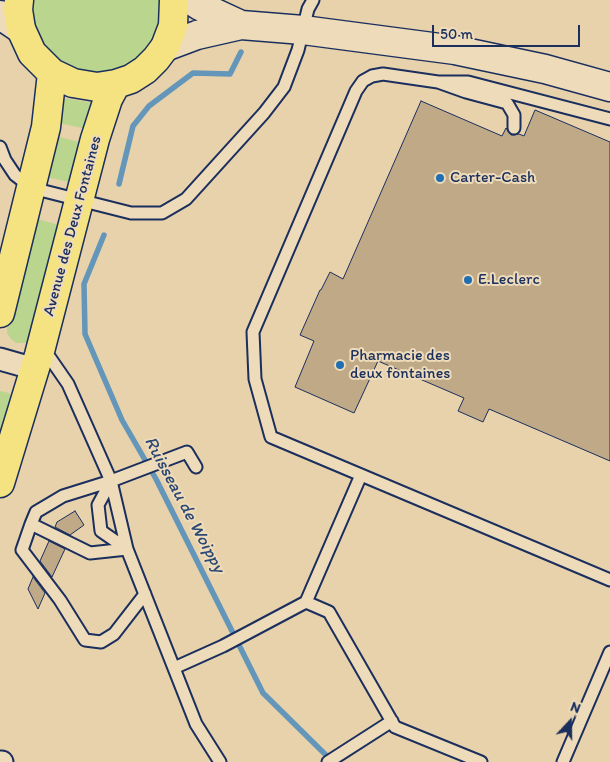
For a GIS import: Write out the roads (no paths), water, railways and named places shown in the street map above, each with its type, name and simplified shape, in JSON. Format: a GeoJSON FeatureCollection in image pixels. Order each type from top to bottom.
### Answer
{"type":"FeatureCollection","features":[{"type":"Feature","properties":{"kind":"main road"},"geometry":{"type":"LineString","coordinates":[[19,0],[18,10],[10,22],[32,53],[52,73],[73,83],[97,86],[116,84],[131,79],[145,70],[156,59],[165,46],[173,26],[174,0]]}},
{"type":"Feature","properties":{"kind":"main road"},"geometry":{"type":"LineString","coordinates":[[191,0],[241,25]]}},
{"type":"Feature","properties":{"kind":"main road"},"geometry":{"type":"LineString","coordinates":[[165,46],[197,35],[241,25],[303,30],[455,50],[545,69],[610,87]]}},
{"type":"Feature","properties":{"kind":"main road"},"geometry":{"type":"LineString","coordinates":[[0,313],[46,127],[52,73]]}},
{"type":"Feature","properties":{"kind":"main road","name":"Avenue des Deux Fontaines"},"geometry":{"type":"LineString","coordinates":[[0,483],[37,362],[95,139],[108,99],[116,84]]}},
{"type":"Feature","properties":{"kind":"street"},"geometry":{"type":"LineString","coordinates":[[0,358],[37,362]]}},
{"type":"Feature","properties":{"kind":"lane"},"geometry":{"type":"LineString","coordinates":[[0,147],[5,160],[15,175],[32,188],[131,213],[162,213],[186,199],[264,113],[284,88],[298,50],[308,9],[313,0]]}},
{"type":"Feature","properties":{"kind":"lane"},"geometry":{"type":"LineString","coordinates":[[610,120],[468,82],[438,82],[383,74],[372,76],[363,81],[356,90],[253,332],[255,379],[271,437],[610,580]]}},
{"type":"Feature","properties":{"kind":"lane"},"geometry":{"type":"LineString","coordinates":[[438,82],[507,103],[514,116],[514,128]]}},
{"type":"Feature","properties":{"kind":"lane"},"geometry":{"type":"LineString","coordinates":[[37,362],[50,358],[68,384],[116,479],[127,549],[196,724],[220,762]]}},
{"type":"Feature","properties":{"kind":"lane"},"geometry":{"type":"LineString","coordinates":[[145,594],[114,634],[101,642],[85,640],[60,600],[22,550],[31,524],[36,512],[64,496],[116,479],[187,452],[196,467]]}},
{"type":"Feature","properties":{"kind":"lane"},"geometry":{"type":"LineString","coordinates":[[174,668],[223,646],[306,602],[361,475]]}},
{"type":"Feature","properties":{"kind":"lane"},"geometry":{"type":"LineString","coordinates":[[116,479],[98,505],[101,531],[127,549]]}},
{"type":"Feature","properties":{"kind":"lane"},"geometry":{"type":"LineString","coordinates":[[31,524],[90,553],[127,549]]}},
{"type":"Feature","properties":{"kind":"lane"},"geometry":{"type":"LineString","coordinates":[[306,602],[330,612],[393,724],[481,762]]}},
{"type":"Feature","properties":{"kind":"lane"},"geometry":{"type":"LineString","coordinates":[[562,762],[610,652]]}},
{"type":"Feature","properties":{"kind":"lane"},"geometry":{"type":"LineString","coordinates":[[328,762],[393,724]]}},
{"type":"Feature","properties":{"kind":"waterway","name":"Ruisseau de Woippy"},"geometry":{"type":"LineString","coordinates":[[119,184],[133,126],[149,106],[193,73],[230,74],[241,52]]}},
{"type":"Feature","properties":{"kind":"waterway","name":"Ruisseau de Woippy"},"geometry":{"type":"LineString","coordinates":[[104,235],[84,284],[85,334],[122,420],[156,479],[263,693],[332,761]]}},
{"type":"Feature","properties":{"kind":"place","name":"Carter-Cash"},"geometry":{"type":"Point","coordinates":[440,178]}},
{"type":"Feature","properties":{"kind":"place","name":"E.Leclerc"},"geometry":{"type":"Point","coordinates":[468,280]}},
{"type":"Feature","properties":{"kind":"place","name":"Pharmacie des deux fontaines"},"geometry":{"type":"Point","coordinates":[340,365]}}]}
